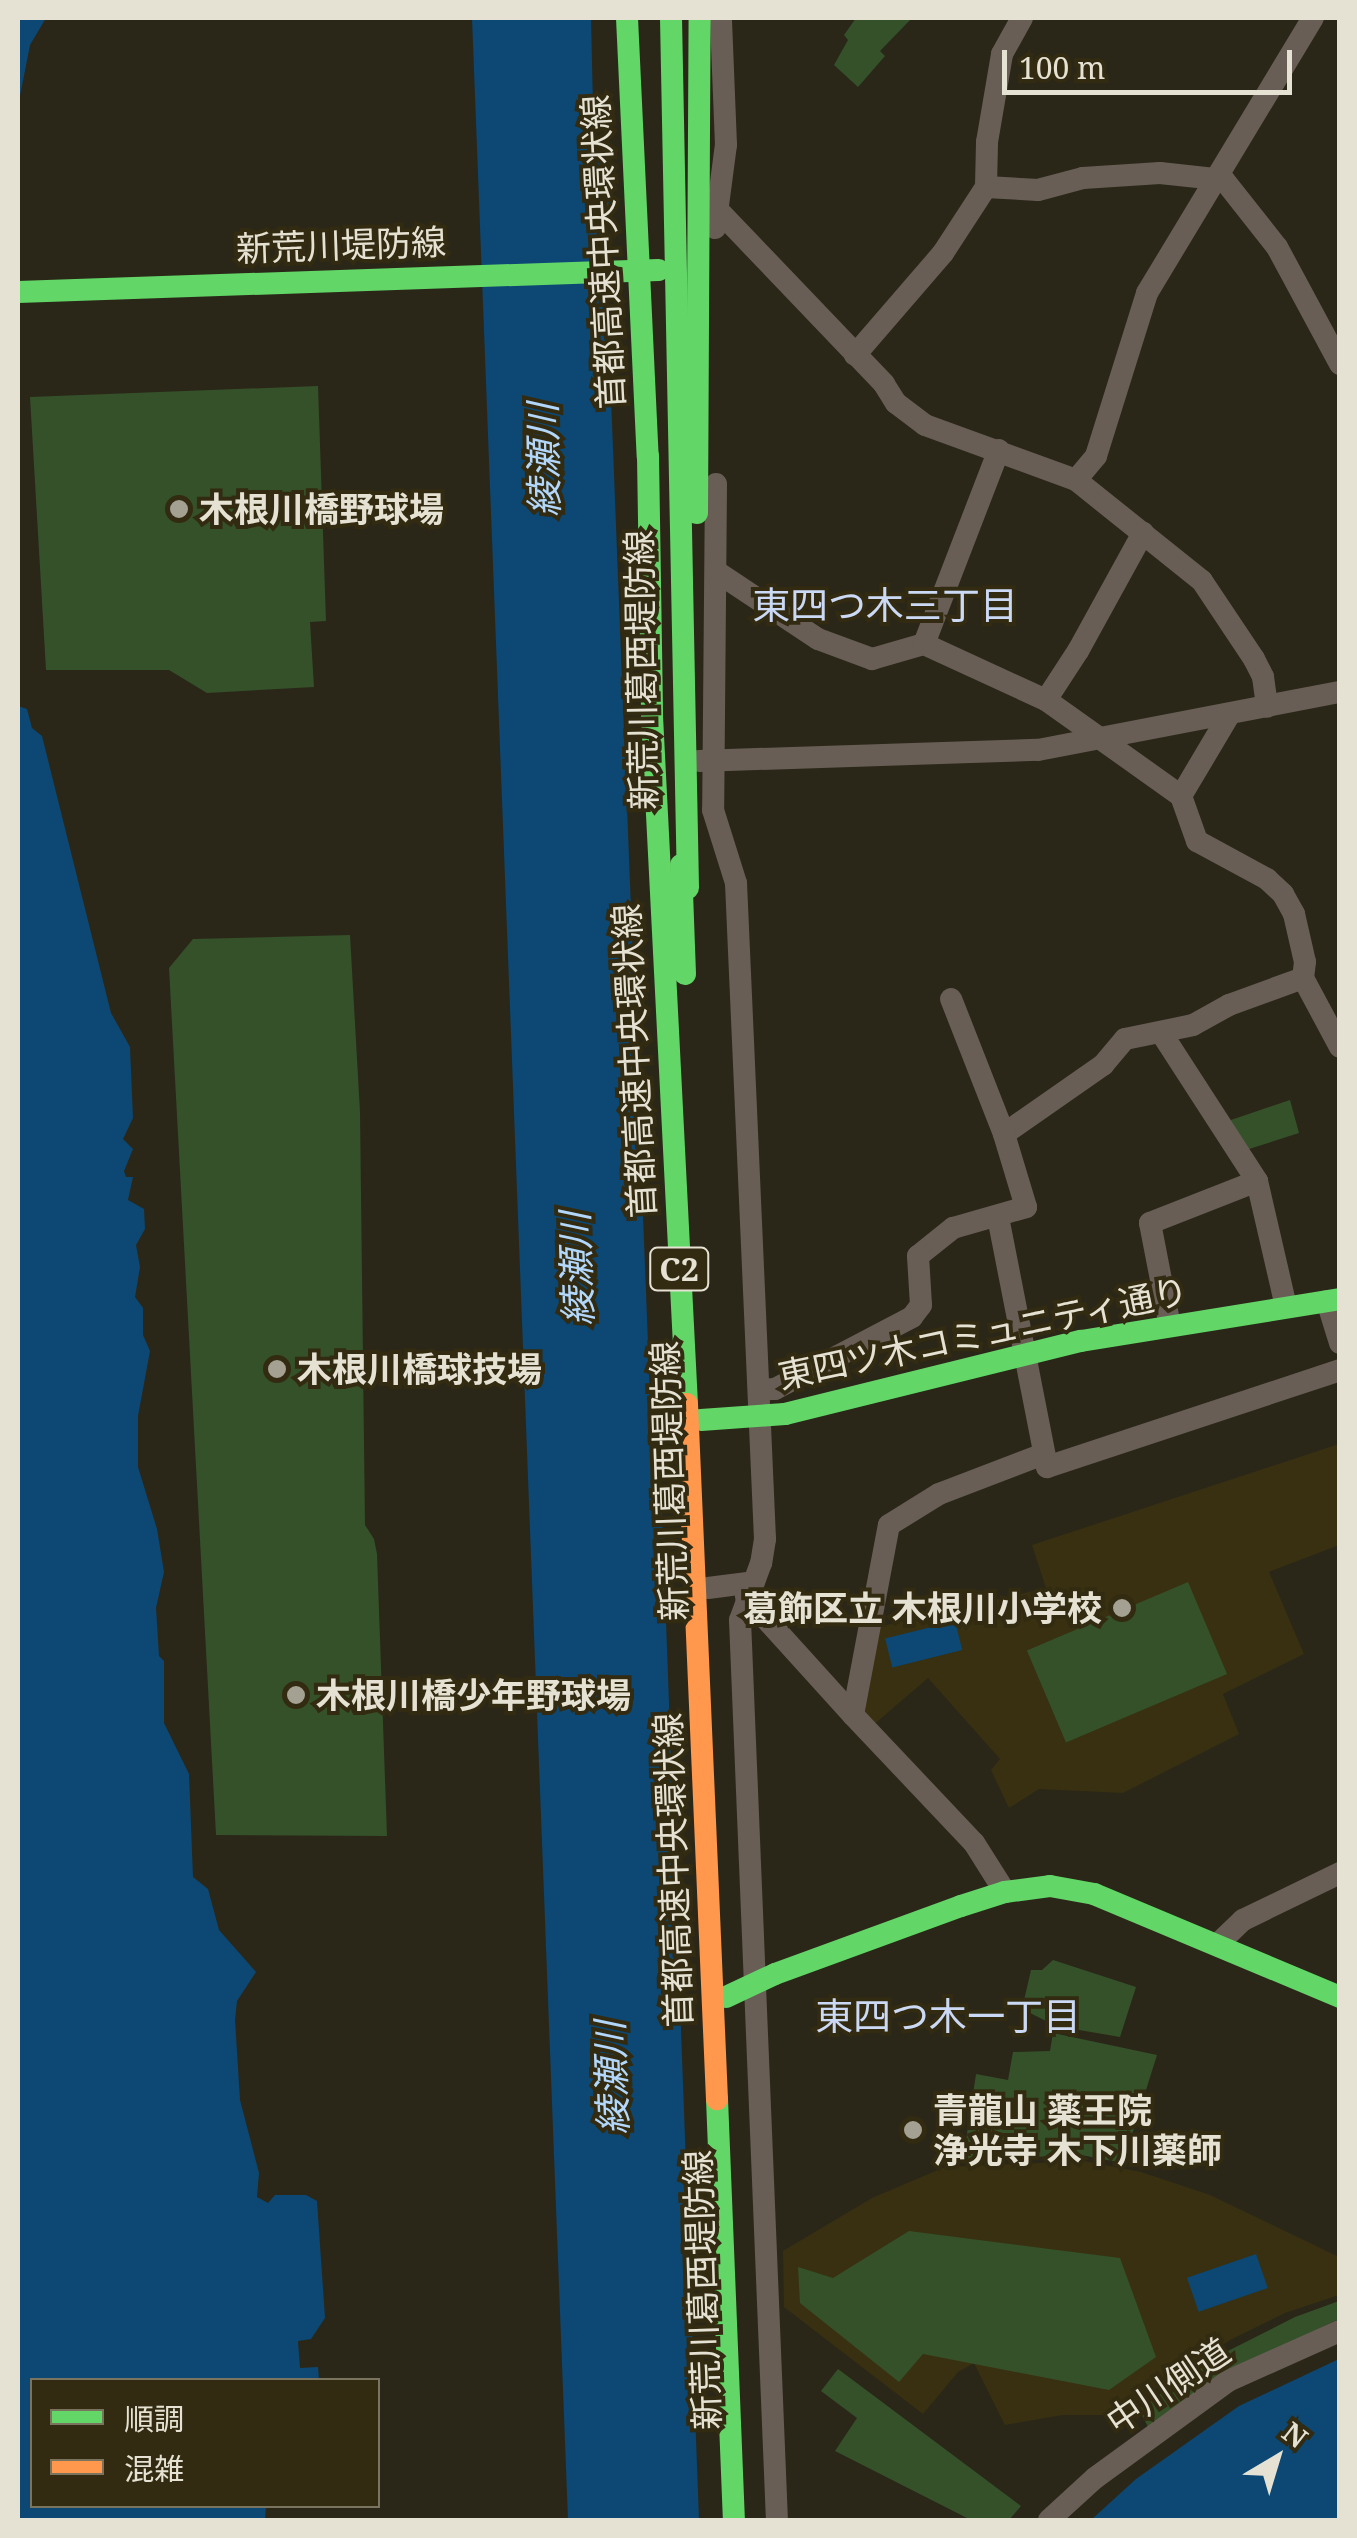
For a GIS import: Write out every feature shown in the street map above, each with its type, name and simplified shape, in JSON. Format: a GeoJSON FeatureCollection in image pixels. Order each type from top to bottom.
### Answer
{"type":"FeatureCollection","features":[{"type":"Feature","properties":{"kind":"main road","name":"首都高速中央環状線"},"geometry":{"type":"LineString","coordinates":[[627,18],[648,456],[652,716],[692,1503],[734,2520]]}},
{"type":"Feature","properties":{"kind":"main road"},"geometry":{"type":"LineString","coordinates":[[642,18],[648,456]]}},
{"type":"Feature","properties":{"kind":"main road","name":"新荒川葛西堤防線"},"geometry":{"type":"LineString","coordinates":[[662,18],[673,558],[701,1420],[746,2520]]}},
{"type":"Feature","properties":{"kind":"main road","name":"首都高速中央環状線"},"geometry":{"type":"LineString","coordinates":[[671,18],[680,756],[692,997]]}},
{"type":"Feature","properties":{"kind":"main road"},"geometry":{"type":"LineString","coordinates":[[680,756],[700,449],[700,18]]}},
{"type":"Feature","properties":{"kind":"main road","name":"新荒川堤防線"},"geometry":{"type":"LineString","coordinates":[[18,292],[667,270]]}},
{"type":"Feature","properties":{"kind":"main road","name":"首都高速中央環状線"},"geometry":{"type":"LineString","coordinates":[[696,1107],[714,1448]]}},
{"type":"Feature","properties":{"kind":"main road","name":"東四ツ木コミュニティ通り"},"geometry":{"type":"LineString","coordinates":[[701,1420],[760,1417],[880,1394],[1024,1355],[1333,1300]]}},
{"type":"Feature","properties":{"kind":"main road","name":"首都高速中央環状線"},"geometry":{"type":"LineString","coordinates":[[720,1564],[760,2520]]}},
{"type":"Feature","properties":{"kind":"main road"},"geometry":{"type":"LineString","coordinates":[[726,1997],[1005,1892],[1072,1888],[1219,1943],[1340,1997]]}},
{"type":"Feature","properties":{"kind":"street"},"geometry":{"type":"LineString","coordinates":[[721,18],[726,146],[717,208],[713,810],[736,883],[760,1390],[765,1539],[740,1620],[778,2520]]}},
{"type":"Feature","properties":{"kind":"street"},"geometry":{"type":"LineString","coordinates":[[855,355],[943,254],[986,187],[987,142],[1002,54],[1022,18]]}},
{"type":"Feature","properties":{"kind":"street"},"geometry":{"type":"LineString","coordinates":[[1076,480],[1096,456],[1135,320],[1148,292],[1313,18]]}},
{"type":"Feature","properties":{"kind":"street"},"geometry":{"type":"LineString","coordinates":[[986,187],[1038,190],[1083,178],[1160,173],[1224,180],[1277,247],[1340,364]]}},
{"type":"Feature","properties":{"kind":"street"},"geometry":{"type":"LineString","coordinates":[[717,208],[896,404],[925,425],[1076,480],[1202,581],[1254,659],[1267,707]]}},
{"type":"Feature","properties":{"kind":"street"},"geometry":{"type":"LineString","coordinates":[[924,644],[999,450]]}},
{"type":"Feature","properties":{"kind":"street"},"geometry":{"type":"LineString","coordinates":[[1046,700],[1078,652],[1142,534]]}},
{"type":"Feature","properties":{"kind":"street"},"geometry":{"type":"LineString","coordinates":[[716,572],[818,640],[872,659],[924,644],[1046,700],[1181,796],[1196,841],[1267,879],[1283,894],[1298,930],[1305,962],[1303,978],[1340,1047]]}},
{"type":"Feature","properties":{"kind":"street"},"geometry":{"type":"LineString","coordinates":[[680,756],[712,761],[1038,750],[1228,717],[1340,692]]}},
{"type":"Feature","properties":{"kind":"street"},"geometry":{"type":"LineString","coordinates":[[1181,796],[1228,717]]}},
{"type":"Feature","properties":{"kind":"street"},"geometry":{"type":"LineString","coordinates":[[1004,1134],[1103,1065],[1125,1040],[1162,1034],[1303,978]]}},
{"type":"Feature","properties":{"kind":"street"},"geometry":{"type":"LineString","coordinates":[[760,1390],[774,1389],[912,1317],[921,1305],[918,1256],[953,1228],[1026,1206],[1004,1134],[951,999]]}},
{"type":"Feature","properties":{"kind":"street"},"geometry":{"type":"LineString","coordinates":[[1162,1034],[1257,1182],[1286,1307]]}},
{"type":"Feature","properties":{"kind":"street"},"geometry":{"type":"LineString","coordinates":[[1170,1326],[1150,1223],[1257,1182]]}},
{"type":"Feature","properties":{"kind":"street"},"geometry":{"type":"LineString","coordinates":[[998,1217],[1047,1466],[1340,1370]]}},
{"type":"Feature","properties":{"kind":"street"},"geometry":{"type":"LineString","coordinates":[[1333,1300],[1340,1343]]}},
{"type":"Feature","properties":{"kind":"street"},"geometry":{"type":"LineString","coordinates":[[853,1715],[889,1525],[939,1494],[1044,1454]]}},
{"type":"Feature","properties":{"kind":"street"},"geometry":{"type":"LineString","coordinates":[[708,1588],[750,1589],[853,1715],[974,1843],[1005,1892]]}},
{"type":"Feature","properties":{"kind":"street"},"geometry":{"type":"LineString","coordinates":[[1219,1943],[1243,1920],[1340,1874]]}},
{"type":"Feature","properties":{"kind":"street","name":"中川側道"},"geometry":{"type":"LineString","coordinates":[[1049,2520],[1108,2468],[1228,2381],[1340,2331]]}},
{"type":"Feature","properties":{"kind":"shaded area","name":"葛飾区立 木根川小学校"},"geometry":{"type":"Polygon","coordinates":[[[1339,1444],[1339,1545],[1269,1572],[1304,1654],[1223,1694],[1239,1734],[1123,1793],[1039,1789],[1009,1808],[991,1770],[1000,1759],[928,1678],[871,1727],[858,1712],[874,1628],[1046,1588],[1032,1545],[1339,1444]]]}},
{"type":"Feature","properties":{"kind":"shaded area"},"geometry":{"type":"Polygon","coordinates":[[[1084,2161],[1141,2172],[1210,2195],[1339,2257],[1339,2295],[1285,2313],[1230,2340],[1114,2415],[1063,2415],[1005,2425],[974,2363],[958,2372],[923,2414],[784,2307],[783,2251],[872,2198],[945,2167],[1084,2161]]]}},
{"type":"Feature","properties":{"kind":"green space"},"geometry":{"type":"Polygon","coordinates":[[[856,18],[912,18],[880,51],[885,56],[858,87],[834,65],[848,40],[844,35],[856,18]]]}},
{"type":"Feature","properties":{"kind":"green space","name":"木根川橋野球場"},"geometry":{"type":"Polygon","coordinates":[[[318,386],[326,621],[310,622],[314,687],[207,693],[169,670],[46,670],[30,397],[318,386]]]}},
{"type":"Feature","properties":{"kind":"green space"},"geometry":{"type":"Polygon","coordinates":[[[350,935],[360,1112],[365,1525],[377,1554],[387,1836],[216,1835],[169,968],[193,939],[350,935]]]}},
{"type":"Feature","properties":{"kind":"green space"},"geometry":{"type":"Polygon","coordinates":[[[1290,1100],[1299,1133],[1246,1150],[1228,1121],[1290,1100]]]}},
{"type":"Feature","properties":{"kind":"green space"},"geometry":{"type":"Polygon","coordinates":[[[1188,1582],[1227,1674],[1066,1742],[1027,1650],[1188,1582]]]}},
{"type":"Feature","properties":{"kind":"green space"},"geometry":{"type":"Polygon","coordinates":[[[1053,1960],[1136,1987],[1120,2037],[1056,2026],[1022,2009],[1031,1970],[1042,1970],[1053,1960]]]}},
{"type":"Feature","properties":{"kind":"green space"},"geometry":{"type":"Polygon","coordinates":[[[1053,2033],[1157,2055],[1123,2163],[1081,2155],[963,2160],[976,2074],[1008,2080],[1013,2052],[1050,2051],[1053,2033]]]}},
{"type":"Feature","properties":{"kind":"green space"},"geometry":{"type":"Polygon","coordinates":[[[909,2231],[1120,2258],[1156,2357],[1109,2390],[923,2354],[899,2382],[800,2303],[798,2267],[833,2278],[909,2231]]]}},
{"type":"Feature","properties":{"kind":"green space"},"geometry":{"type":"Polygon","coordinates":[[[1339,2301],[1339,2319],[1236,2368],[1148,2427],[1139,2409],[1204,2363],[1295,2317],[1339,2301]]]}},
{"type":"Feature","properties":{"kind":"green space"},"geometry":{"type":"Polygon","coordinates":[[[838,2369],[1021,2506],[1009,2520],[971,2520],[835,2451],[857,2418],[821,2391],[838,2369]]]}},
{"type":"Feature","properties":{"kind":"water"},"geometry":{"type":"Polygon","coordinates":[[[18,18],[46,18],[30,45],[18,106],[18,18]]]}},
{"type":"Feature","properties":{"kind":"water","name":"綾瀬川"},"geometry":{"type":"Polygon","coordinates":[[[472,18],[591,18],[594,152],[607,163],[610,221],[597,233],[596,248],[603,300],[612,316],[608,321],[650,1395],[657,1398],[661,1485],[699,2520],[568,2520],[472,18]]]}},
{"type":"Feature","properties":{"kind":"water"},"geometry":{"type":"Polygon","coordinates":[[[18,706],[27,709],[32,728],[42,736],[111,1013],[130,1047],[133,1118],[123,1139],[133,1149],[124,1171],[126,1177],[133,1177],[128,1200],[144,1209],[145,1229],[136,1245],[140,1267],[135,1297],[143,1308],[143,1335],[150,1351],[138,1416],[138,1467],[157,1529],[164,1572],[156,1608],[159,1656],[164,1661],[164,1723],[189,1774],[193,1877],[208,1889],[219,1930],[256,1972],[237,2001],[235,2020],[240,2100],[259,2173],[257,2197],[268,2203],[275,2195],[306,2195],[317,2201],[325,2318],[311,2339],[298,2341],[300,2368],[318,2367],[319,2378],[30,2378],[30,2508],[266,2508],[265,2520],[18,2520],[18,706]]]}},
{"type":"Feature","properties":{"kind":"water"},"geometry":{"type":"Polygon","coordinates":[[[955,1621],[962,1650],[892,1668],[885,1638],[955,1621]]]}},
{"type":"Feature","properties":{"kind":"water"},"geometry":{"type":"Polygon","coordinates":[[[1256,2254],[1268,2288],[1199,2312],[1187,2278],[1256,2254]]]}},
{"type":"Feature","properties":{"kind":"water"},"geometry":{"type":"Polygon","coordinates":[[[1339,2359],[1339,2520],[1091,2520],[1136,2479],[1239,2406],[1339,2359]]]}},
{"type":"Feature","properties":{"kind":"traffic: fast"},"geometry":{"type":"LineString","coordinates":[[627,18],[648,456],[652,716],[687,1404]]}},
{"type":"Feature","properties":{"kind":"traffic: fast"},"geometry":{"type":"LineString","coordinates":[[671,18],[688,888]]}},
{"type":"Feature","properties":{"kind":"traffic: fast"},"geometry":{"type":"LineString","coordinates":[[697,513],[700,18]]}},
{"type":"Feature","properties":{"kind":"traffic: fast"},"geometry":{"type":"LineString","coordinates":[[18,292],[659,270]]}},
{"type":"Feature","properties":{"kind":"traffic: fast"},"geometry":{"type":"LineString","coordinates":[[681,865],[685,974]]}},
{"type":"Feature","properties":{"kind":"traffic: fast"},"geometry":{"type":"LineString","coordinates":[[701,1420],[785,1414],[1081,1341],[1340,1299]]}},
{"type":"Feature","properties":{"kind":"traffic: fast"},"geometry":{"type":"LineString","coordinates":[[726,1997],[775,1974],[961,1906],[1005,1892],[1050,1886],[1094,1894],[1340,1997]]}},
{"type":"Feature","properties":{"kind":"traffic: fast"},"geometry":{"type":"LineString","coordinates":[[717,2099],[734,2520]]}},
{"type":"Feature","properties":{"kind":"traffic: slow"},"geometry":{"type":"LineString","coordinates":[[687,1404],[717,2099]]}},
{"type":"Feature","properties":{"kind":"place","name":"木根川橋野球場"},"geometry":{"type":"Point","coordinates":[179,509]}},
{"type":"Feature","properties":{"kind":"place","name":"木根川橋球技場"},"geometry":{"type":"Point","coordinates":[277,1369]}},
{"type":"Feature","properties":{"kind":"place","name":"葛飾区立 木根川小学校"},"geometry":{"type":"Point","coordinates":[1122,1608]}},
{"type":"Feature","properties":{"kind":"place","name":"木根川橋少年野球場"},"geometry":{"type":"Point","coordinates":[296,1695]}},
{"type":"Feature","properties":{"kind":"place","name":"青龍山 薬王院 浄光寺 木下川薬師"},"geometry":{"type":"Point","coordinates":[913,2130]}},
{"type":"Feature","properties":{"kind":"district","name":"東四つ木三丁目"},"geometry":{"type":"Point","coordinates":[885,605]}},
{"type":"Feature","properties":{"kind":"district","name":"東四つ木一丁目"},"geometry":{"type":"Point","coordinates":[948,2016]}}]}
